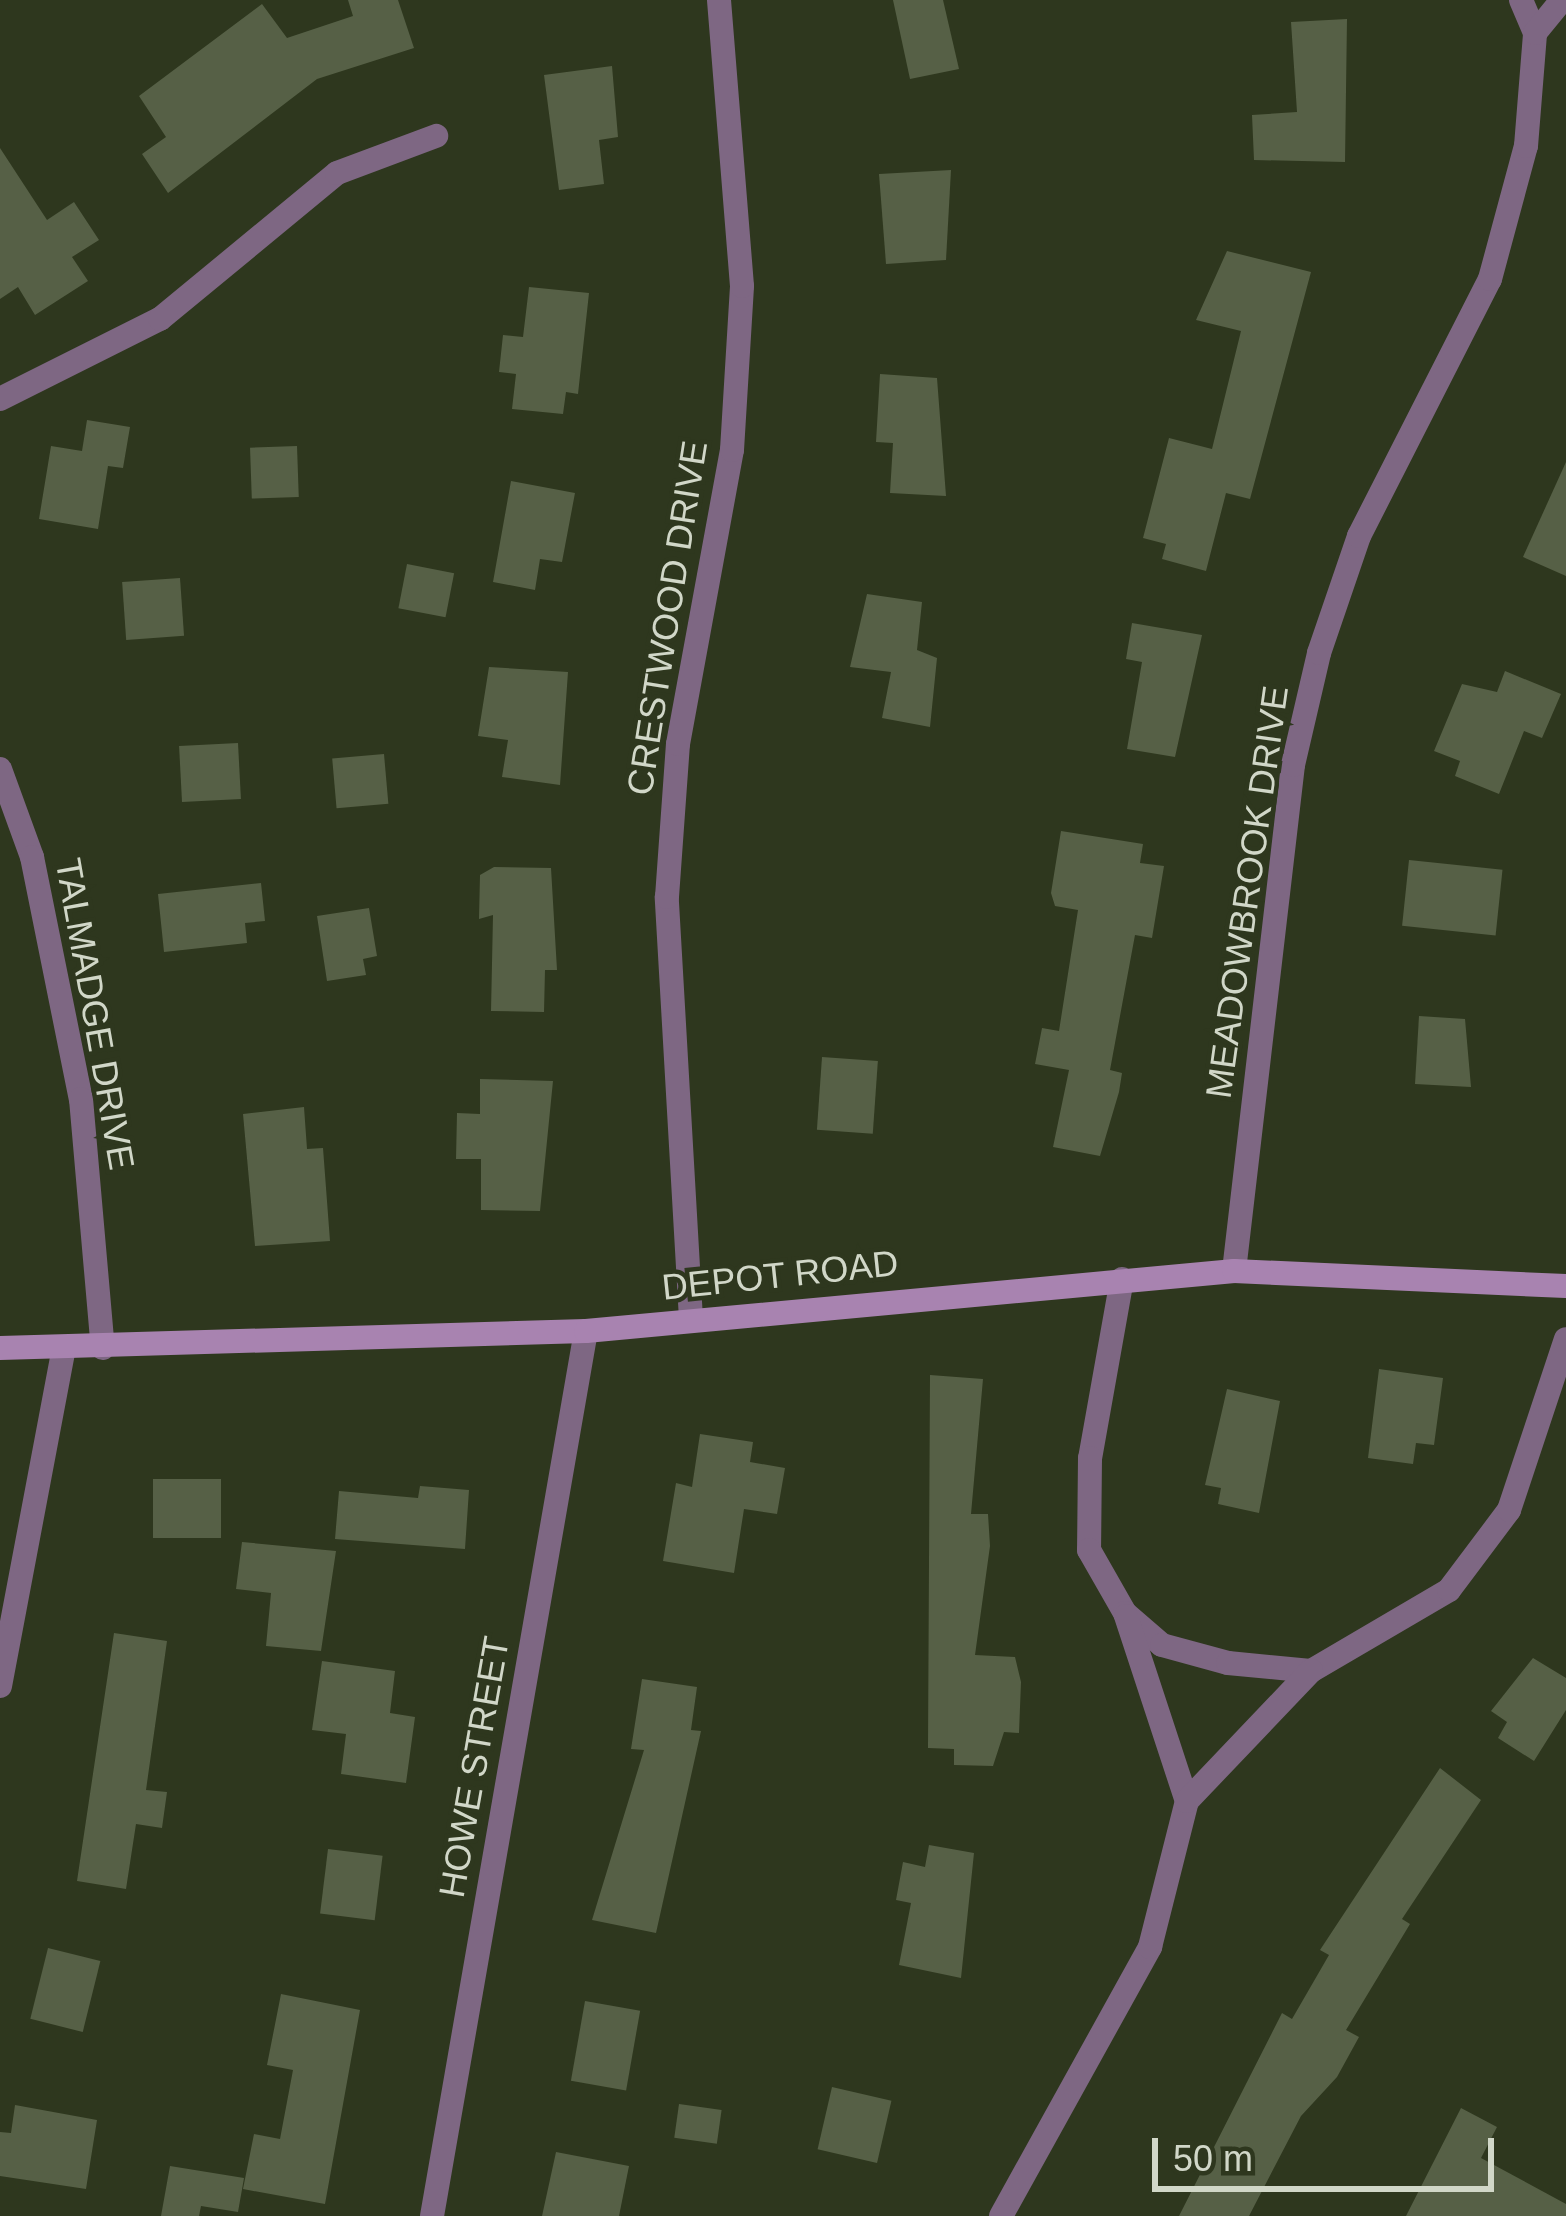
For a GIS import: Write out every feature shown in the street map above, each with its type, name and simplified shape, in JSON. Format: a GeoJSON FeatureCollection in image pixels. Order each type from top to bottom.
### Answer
{"type":"FeatureCollection","features":[{"type":"Feature","properties":{"kind":"street","name":"CRESTWOOD DRIVE"},"geometry":{"type":"LineString","coordinates":[[691,1319],[667,897],[678,744],[732,450],[742,286],[718,0]]}},
{"type":"Feature","properties":{"kind":"street"},"geometry":{"type":"LineString","coordinates":[[1521,0],[1535,33],[1562,0]]}},
{"type":"Feature","properties":{"kind":"street","name":"MEADOWBROOK DRIVE"},"geometry":{"type":"LineString","coordinates":[[1234,1270],[1293,765],[1319,652],[1360,536],[1490,279],[1526,146],[1535,33]]}},
{"type":"Feature","properties":{"kind":"street"},"geometry":{"type":"LineString","coordinates":[[0,399],[160,319],[337,173],[436,136]]}},
{"type":"Feature","properties":{"kind":"street","name":"TALMADGE DRIVE"},"geometry":{"type":"LineString","coordinates":[[0,769],[32,857],[69,1032],[103,1348]]}},
{"type":"Feature","properties":{"kind":"street","name":"DEPOT ROAD"},"geometry":{"type":"LineString","coordinates":[[0,1348],[586,1331],[1234,1270],[1566,1286]]}},
{"type":"Feature","properties":{"kind":"street"},"geometry":{"type":"LineString","coordinates":[[1122,1279],[1090,1458],[1089,1550],[1125,1613],[1187,1801]]}},
{"type":"Feature","properties":{"kind":"street","name":"HOWE STREET"},"geometry":{"type":"LineString","coordinates":[[432,2216],[586,1331]]}},
{"type":"Feature","properties":{"kind":"street"},"geometry":{"type":"LineString","coordinates":[[1001,2216],[1150,1947],[1187,1801],[1311,1671],[1449,1591],[1509,1510],[1566,1339]]}},
{"type":"Feature","properties":{"kind":"street"},"geometry":{"type":"LineString","coordinates":[[0,1686],[64,1348]]}},
{"type":"Feature","properties":{"kind":"street"},"geometry":{"type":"LineString","coordinates":[[1125,1613],[1162,1645],[1311,1671]]}},
{"type":"Feature","properties":{"kind":"building"},"geometry":{"type":"Polygon","coordinates":[[[348,0],[398,0],[414,48],[317,79],[168,193],[142,154],[166,137],[139,96],[262,4],[287,38],[353,16],[348,0]]]}},
{"type":"Feature","properties":{"kind":"building"},"geometry":{"type":"Polygon","coordinates":[[[893,0],[943,0],[959,69],[910,79],[893,0]]]}},
{"type":"Feature","properties":{"kind":"building"},"geometry":{"type":"Polygon","coordinates":[[[1347,19],[1345,162],[1254,160],[1252,115],[1297,112],[1291,22],[1347,19]]]}},
{"type":"Feature","properties":{"kind":"building"},"geometry":{"type":"Polygon","coordinates":[[[612,66],[618,137],[599,140],[604,184],[559,190],[544,75],[612,66]]]}},
{"type":"Feature","properties":{"kind":"building"},"geometry":{"type":"Polygon","coordinates":[[[0,148],[47,220],[74,202],[99,240],[72,257],[88,281],[35,315],[18,287],[0,299],[0,148]]]}},
{"type":"Feature","properties":{"kind":"building"},"geometry":{"type":"Polygon","coordinates":[[[951,170],[946,260],[886,264],[879,174],[951,170]]]}},
{"type":"Feature","properties":{"kind":"building"},"geometry":{"type":"Polygon","coordinates":[[[1227,251],[1311,272],[1250,499],[1226,493],[1206,571],[1162,559],[1166,544],[1143,538],[1169,438],[1212,449],[1241,331],[1196,320],[1227,251]]]}},
{"type":"Feature","properties":{"kind":"building"},"geometry":{"type":"Polygon","coordinates":[[[529,287],[589,293],[578,394],[566,392],[563,414],[512,409],[516,374],[499,372],[503,335],[523,337],[529,287]]]}},
{"type":"Feature","properties":{"kind":"building"},"geometry":{"type":"Polygon","coordinates":[[[880,374],[937,378],[946,496],[890,493],[893,443],[876,442],[880,374]]]}},
{"type":"Feature","properties":{"kind":"building"},"geometry":{"type":"Polygon","coordinates":[[[87,420],[130,427],[123,468],[108,466],[98,529],[39,519],[51,446],[82,451],[87,420]]]}},
{"type":"Feature","properties":{"kind":"building"},"geometry":{"type":"Polygon","coordinates":[[[297,446],[299,497],[252,499],[250,448],[297,446]]]}},
{"type":"Feature","properties":{"kind":"building"},"geometry":{"type":"Polygon","coordinates":[[[1566,462],[1566,576],[1523,557],[1566,462]]]}},
{"type":"Feature","properties":{"kind":"building"},"geometry":{"type":"Polygon","coordinates":[[[511,481],[575,493],[562,562],[540,559],[535,590],[493,582],[511,481]]]}},
{"type":"Feature","properties":{"kind":"building"},"geometry":{"type":"Polygon","coordinates":[[[407,564],[454,573],[446,617],[398,608],[407,564]]]}},
{"type":"Feature","properties":{"kind":"building"},"geometry":{"type":"Polygon","coordinates":[[[180,578],[184,636],[126,640],[122,582],[180,578]]]}},
{"type":"Feature","properties":{"kind":"building"},"geometry":{"type":"Polygon","coordinates":[[[867,594],[922,602],[917,650],[937,658],[930,727],[882,718],[891,672],[850,667],[867,594]]]}},
{"type":"Feature","properties":{"kind":"building"},"geometry":{"type":"Polygon","coordinates":[[[1132,623],[1202,635],[1175,757],[1127,749],[1142,662],[1126,659],[1132,623]]]}},
{"type":"Feature","properties":{"kind":"building"},"geometry":{"type":"Polygon","coordinates":[[[489,667],[568,672],[560,785],[502,777],[508,740],[478,736],[489,667]]]}},
{"type":"Feature","properties":{"kind":"building"},"geometry":{"type":"Polygon","coordinates":[[[1505,671],[1561,694],[1542,738],[1524,731],[1499,794],[1455,776],[1460,761],[1434,751],[1462,684],[1497,692],[1505,671]]]}},
{"type":"Feature","properties":{"kind":"building"},"geometry":{"type":"Polygon","coordinates":[[[238,743],[241,799],[182,802],[179,746],[238,743]]]}},
{"type":"Feature","properties":{"kind":"building"},"geometry":{"type":"Polygon","coordinates":[[[384,754],[388,804],[337,808],[332,759],[384,754]]]}},
{"type":"Feature","properties":{"kind":"building"},"geometry":{"type":"Polygon","coordinates":[[[1061,831],[1143,844],[1140,863],[1164,866],[1152,938],[1135,935],[1110,1070],[1122,1073],[1119,1092],[1100,1156],[1053,1147],[1069,1070],[1035,1064],[1042,1028],[1059,1031],[1078,910],[1055,906],[1051,893],[1061,831]]]}},
{"type":"Feature","properties":{"kind":"building"},"geometry":{"type":"Polygon","coordinates":[[[1409,860],[1502,870],[1496,935],[1402,926],[1409,860]]]}},
{"type":"Feature","properties":{"kind":"building"},"geometry":{"type":"Polygon","coordinates":[[[494,867],[551,868],[557,970],[545,970],[544,1012],[491,1011],[493,915],[479,919],[480,875],[494,867]]]}},
{"type":"Feature","properties":{"kind":"building"},"geometry":{"type":"Polygon","coordinates":[[[261,883],[265,921],[245,923],[247,943],[164,952],[158,894],[261,883]]]}},
{"type":"Feature","properties":{"kind":"building"},"geometry":{"type":"Polygon","coordinates":[[[369,908],[377,956],[363,959],[366,975],[327,981],[317,916],[369,908]]]}},
{"type":"Feature","properties":{"kind":"building"},"geometry":{"type":"Polygon","coordinates":[[[1419,1016],[1465,1019],[1471,1087],[1415,1084],[1419,1016]]]}},
{"type":"Feature","properties":{"kind":"building"},"geometry":{"type":"Polygon","coordinates":[[[822,1057],[878,1061],[873,1134],[817,1130],[822,1057]]]}},
{"type":"Feature","properties":{"kind":"building"},"geometry":{"type":"Polygon","coordinates":[[[480,1079],[553,1081],[540,1211],[481,1210],[481,1159],[456,1159],[457,1113],[480,1114],[480,1079]]]}},
{"type":"Feature","properties":{"kind":"building"},"geometry":{"type":"Polygon","coordinates":[[[304,1107],[307,1149],[323,1148],[330,1241],[255,1246],[243,1114],[304,1107]]]}},
{"type":"Feature","properties":{"kind":"building"},"geometry":{"type":"Polygon","coordinates":[[[1379,1369],[1443,1378],[1434,1445],[1416,1443],[1413,1464],[1368,1458],[1379,1369]]]}},
{"type":"Feature","properties":{"kind":"building"},"geometry":{"type":"Polygon","coordinates":[[[930,1375],[983,1379],[971,1514],[988,1514],[990,1546],[975,1655],[1015,1657],[1021,1682],[1019,1733],[1004,1732],[993,1766],[954,1765],[954,1749],[928,1748],[930,1375]]]}},
{"type":"Feature","properties":{"kind":"building"},"geometry":{"type":"Polygon","coordinates":[[[1227,1389],[1280,1401],[1259,1513],[1218,1504],[1221,1488],[1205,1485],[1227,1389]]]}},
{"type":"Feature","properties":{"kind":"building"},"geometry":{"type":"Polygon","coordinates":[[[700,1434],[753,1442],[750,1462],[785,1468],[777,1514],[744,1509],[734,1573],[663,1561],[676,1483],[692,1487],[700,1434]]]}},
{"type":"Feature","properties":{"kind":"building"},"geometry":{"type":"Polygon","coordinates":[[[153,1479],[221,1479],[221,1538],[153,1538],[153,1479]]]}},
{"type":"Feature","properties":{"kind":"building"},"geometry":{"type":"Polygon","coordinates":[[[420,1486],[469,1490],[465,1549],[335,1539],[339,1491],[418,1498],[420,1486]]]}},
{"type":"Feature","properties":{"kind":"building"},"geometry":{"type":"Polygon","coordinates":[[[242,1542],[336,1551],[321,1651],[266,1646],[271,1593],[236,1589],[242,1542]]]}},
{"type":"Feature","properties":{"kind":"building"},"geometry":{"type":"Polygon","coordinates":[[[114,1633],[167,1641],[146,1790],[167,1792],[162,1828],[136,1824],[126,1889],[77,1881],[114,1633]]]}},
{"type":"Feature","properties":{"kind":"building"},"geometry":{"type":"Polygon","coordinates":[[[1533,1658],[1566,1678],[1566,1710],[1534,1761],[1498,1738],[1507,1722],[1491,1711],[1533,1658]]]}},
{"type":"Feature","properties":{"kind":"building"},"geometry":{"type":"Polygon","coordinates":[[[322,1661],[395,1671],[390,1713],[415,1717],[406,1783],[341,1774],[346,1734],[312,1730],[322,1661]]]}},
{"type":"Feature","properties":{"kind":"building"},"geometry":{"type":"Polygon","coordinates":[[[642,1679],[697,1687],[691,1730],[701,1731],[656,1933],[592,1920],[644,1750],[631,1749],[642,1679]]]}},
{"type":"Feature","properties":{"kind":"building"},"geometry":{"type":"Polygon","coordinates":[[[1440,1768],[1481,1800],[1402,1919],[1410,1924],[1346,2030],[1359,2037],[1337,2077],[1301,2116],[1249,2216],[1179,2216],[1282,2013],[1292,2019],[1329,1955],[1320,1950],[1440,1768]]]}},
{"type":"Feature","properties":{"kind":"building"},"geometry":{"type":"Polygon","coordinates":[[[929,1845],[974,1853],[961,1978],[899,1965],[911,1903],[896,1900],[903,1862],[925,1867],[929,1845]]]}},
{"type":"Feature","properties":{"kind":"building"},"geometry":{"type":"Polygon","coordinates":[[[328,1849],[383,1856],[375,1920],[320,1914],[328,1849]]]}},
{"type":"Feature","properties":{"kind":"building"},"geometry":{"type":"Polygon","coordinates":[[[48,1948],[100,1961],[83,2032],[30,2019],[48,1948]]]}},
{"type":"Feature","properties":{"kind":"building"},"geometry":{"type":"Polygon","coordinates":[[[281,1994],[360,2010],[325,2204],[243,2189],[254,2134],[280,2139],[293,2070],[267,2065],[281,1994]]]}},
{"type":"Feature","properties":{"kind":"building"},"geometry":{"type":"Polygon","coordinates":[[[585,2001],[640,2011],[626,2090],[571,2081],[585,2001]]]}},
{"type":"Feature","properties":{"kind":"building"},"geometry":{"type":"Polygon","coordinates":[[[832,2087],[891,2101],[877,2163],[818,2149],[832,2087]]]}},
{"type":"Feature","properties":{"kind":"building"},"geometry":{"type":"Polygon","coordinates":[[[679,2104],[722,2110],[717,2144],[674,2138],[679,2104]]]}},
{"type":"Feature","properties":{"kind":"building"},"geometry":{"type":"Polygon","coordinates":[[[15,2105],[97,2120],[86,2189],[0,2176],[0,2132],[11,2133],[15,2105]]]}},
{"type":"Feature","properties":{"kind":"building"},"geometry":{"type":"Polygon","coordinates":[[[1461,2108],[1497,2127],[1481,2158],[1566,2204],[1566,2216],[1406,2216],[1461,2108]]]}},
{"type":"Feature","properties":{"kind":"building"},"geometry":{"type":"Polygon","coordinates":[[[556,2152],[629,2166],[619,2216],[542,2216],[556,2152]]]}},
{"type":"Feature","properties":{"kind":"building"},"geometry":{"type":"Polygon","coordinates":[[[170,2166],[244,2178],[238,2212],[201,2206],[199,2216],[161,2216],[170,2166]]]}}]}
